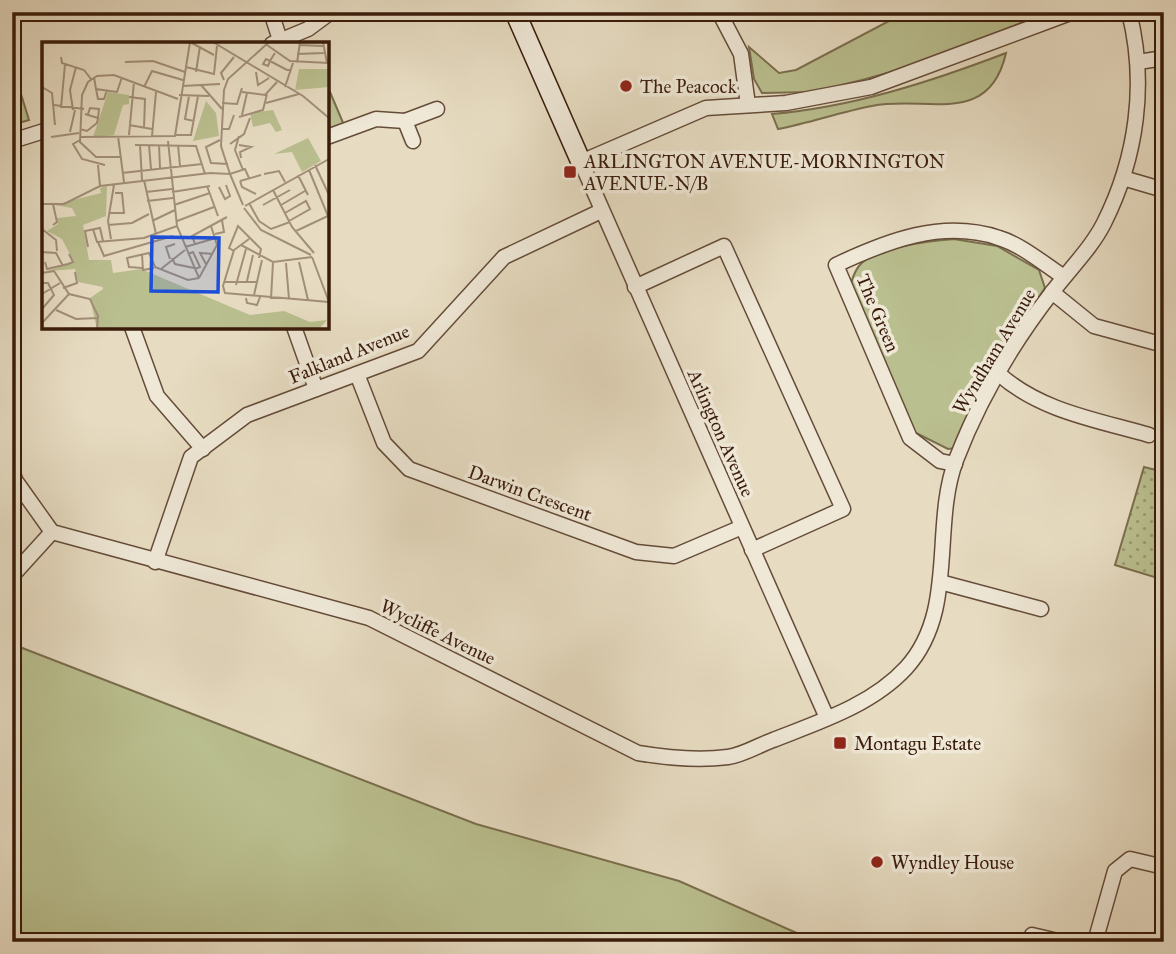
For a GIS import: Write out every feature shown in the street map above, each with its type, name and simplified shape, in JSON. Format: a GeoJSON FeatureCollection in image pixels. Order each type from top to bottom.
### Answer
{"type":"FeatureCollection","features":[{"type":"Feature","properties":{"kind":"street"},"geometry":{"type":"LineString","coordinates":[[271,12],[276,42],[308,29],[331,12]]}},
{"type":"Feature","properties":{"kind":"street"},"geometry":{"type":"LineString","coordinates":[[515,12],[581,162],[706,108],[786,103],[871,87],[1073,12]]}},
{"type":"Feature","properties":{"kind":"street"},"geometry":{"type":"LineString","coordinates":[[719,12],[741,54],[748,105]]}},
{"type":"Feature","properties":{"kind":"street","name":"Wyndham Avenue"},"geometry":{"type":"LineString","coordinates":[[827,718],[886,688],[923,647],[933,622],[940,582],[955,464],[973,420],[1052,292],[1103,225],[1123,178],[1136,120],[1138,62],[1129,12]]}},
{"type":"Feature","properties":{"kind":"street"},"geometry":{"type":"LineString","coordinates":[[1138,62],[1164,58]]}},
{"type":"Feature","properties":{"kind":"street"},"geometry":{"type":"LineString","coordinates":[[329,136],[376,118],[405,121],[438,109]]}},
{"type":"Feature","properties":{"kind":"street"},"geometry":{"type":"LineString","coordinates":[[405,121],[413,141]]}},
{"type":"Feature","properties":{"kind":"street"},"geometry":{"type":"LineString","coordinates":[[12,141],[42,132]]}},
{"type":"Feature","properties":{"kind":"street","name":"Arlington Avenue"},"geometry":{"type":"LineString","coordinates":[[581,162],[827,718]]}},
{"type":"Feature","properties":{"kind":"street"},"geometry":{"type":"LineString","coordinates":[[1123,178],[1164,190]]}},
{"type":"Feature","properties":{"kind":"street","name":"Falkland Avenue"},"geometry":{"type":"LineString","coordinates":[[155,562],[191,457],[247,415],[418,351],[504,257],[601,211]]}},
{"type":"Feature","properties":{"kind":"street","name":"The Green"},"geometry":{"type":"LineString","coordinates":[[955,464],[940,461],[910,438],[836,265],[887,242],[927,232],[962,232],[999,238],[1064,277]]}},
{"type":"Feature","properties":{"kind":"street"},"geometry":{"type":"LineString","coordinates":[[635,287],[724,246],[843,509],[752,550]]}},
{"type":"Feature","properties":{"kind":"street"},"geometry":{"type":"LineString","coordinates":[[1052,292],[1094,326],[1164,345]]}},
{"type":"Feature","properties":{"kind":"street"},"geometry":{"type":"LineString","coordinates":[[133,329],[157,396],[202,449]]}},
{"type":"Feature","properties":{"kind":"street"},"geometry":{"type":"LineString","coordinates":[[295,329],[316,389]]}},
{"type":"Feature","properties":{"kind":"street","name":"Darwin Crescent"},"geometry":{"type":"LineString","coordinates":[[357,374],[384,443],[409,469],[636,552],[674,556],[742,527]]}},
{"type":"Feature","properties":{"kind":"street"},"geometry":{"type":"LineString","coordinates":[[999,374],[1014,388],[1051,408],[1149,435]]}},
{"type":"Feature","properties":{"kind":"street"},"geometry":{"type":"LineString","coordinates":[[12,468],[15,480],[52,532],[12,576]]}},
{"type":"Feature","properties":{"kind":"street","name":"Wycliffe Avenue"},"geometry":{"type":"LineString","coordinates":[[52,532],[369,618],[638,753],[675,759],[730,757],[827,718]]}},
{"type":"Feature","properties":{"kind":"street"},"geometry":{"type":"LineString","coordinates":[[940,582],[1041,609]]}},
{"type":"Feature","properties":{"kind":"street"},"geometry":{"type":"LineString","coordinates":[[1095,942],[1115,872],[1130,859],[1164,867]]}},
{"type":"Feature","properties":{"kind":"street"},"geometry":{"type":"LineString","coordinates":[[1032,934],[1053,941]]}},
{"type":"Feature","properties":{"kind":"green space"},"geometry":{"type":"Polygon","coordinates":[[[906,12],[1049,12],[913,66],[813,92],[762,93],[754,79],[749,47],[779,73],[796,70],[906,12]]]}},
{"type":"Feature","properties":{"kind":"green space"},"geometry":{"type":"Polygon","coordinates":[[[1006,53],[998,76],[985,91],[970,100],[953,104],[872,106],[778,129],[772,114],[832,106],[891,92],[1006,53]]]}},
{"type":"Feature","properties":{"kind":"green space"},"geometry":{"type":"Polygon","coordinates":[[[12,65],[29,120],[12,125],[12,65]]]}},
{"type":"Feature","properties":{"kind":"green space"},"geometry":{"type":"Polygon","coordinates":[[[329,90],[344,125],[329,130],[329,90]]]}},
{"type":"Feature","properties":{"kind":"green space"},"geometry":{"type":"Polygon","coordinates":[[[954,239],[997,246],[1039,270],[1045,288],[985,379],[956,448],[948,449],[910,430],[850,286],[859,266],[877,254],[903,246],[954,239]]]}},
{"type":"Feature","properties":{"kind":"green space"},"geometry":{"type":"Polygon","coordinates":[[[1144,467],[1164,472],[1164,580],[1115,565],[1144,467]]]}},
{"type":"Feature","properties":{"kind":"green space"},"geometry":{"type":"Polygon","coordinates":[[[12,644],[476,824],[679,881],[817,942],[12,942],[12,644]]]}},
{"type":"Feature","properties":{"kind":"place","name":"The Peacock"},"geometry":{"type":"Point","coordinates":[626,86]}},
{"type":"Feature","properties":{"kind":"place","name":"ARLINGTON AVENUE-MORNINGTON AVENUE-N/B"},"geometry":{"type":"Point","coordinates":[570,172]}},
{"type":"Feature","properties":{"kind":"place","name":"Montagu Estate"},"geometry":{"type":"Point","coordinates":[840,743]}},
{"type":"Feature","properties":{"kind":"place","name":"Wyndley House"},"geometry":{"type":"Point","coordinates":[877,862]}}]}
